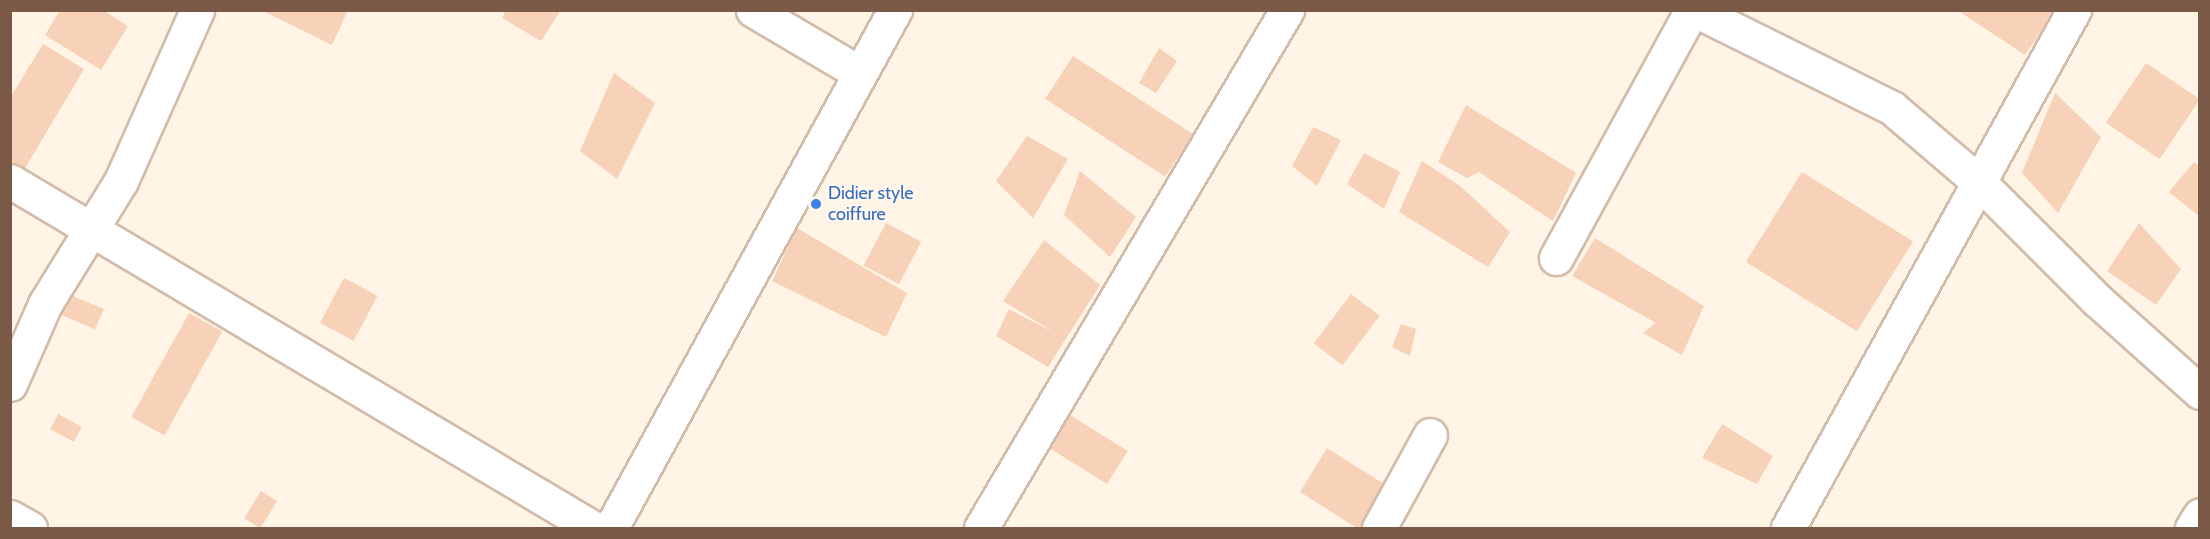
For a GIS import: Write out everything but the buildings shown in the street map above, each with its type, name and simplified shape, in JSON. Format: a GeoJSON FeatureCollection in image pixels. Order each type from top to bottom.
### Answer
{"type":"FeatureCollection","features":[{"type":"Feature","properties":{"kind":"street"},"geometry":{"type":"LineString","coordinates":[[10,384],[45,304],[89,229],[121,182],[197,10]]}},
{"type":"Feature","properties":{"kind":"street"},"geometry":{"type":"LineString","coordinates":[[753,10],[858,72]]}},
{"type":"Feature","properties":{"kind":"street"},"geometry":{"type":"LineString","coordinates":[[611,528],[858,72],[895,10]]}},
{"type":"Feature","properties":{"kind":"street"},"geometry":{"type":"LineString","coordinates":[[981,528],[1287,10]]}},
{"type":"Feature","properties":{"kind":"street"},"geometry":{"type":"LineString","coordinates":[[1556,258],[1694,10],[1892,108],[1979,182],[2097,300],[2199,392]]}},
{"type":"Feature","properties":{"kind":"street"},"geometry":{"type":"LineString","coordinates":[[1788,528],[2074,10]]}},
{"type":"Feature","properties":{"kind":"street"},"geometry":{"type":"LineString","coordinates":[[10,181],[594,528]]}},
{"type":"Feature","properties":{"kind":"street"},"geometry":{"type":"LineString","coordinates":[[1379,528],[1430,435]]}},
{"type":"Feature","properties":{"kind":"street"},"geometry":{"type":"LineString","coordinates":[[10,517],[30,528]]}},
{"type":"Feature","properties":{"kind":"place","name":"Didier style coiffure"},"geometry":{"type":"Point","coordinates":[816,204]}}]}
